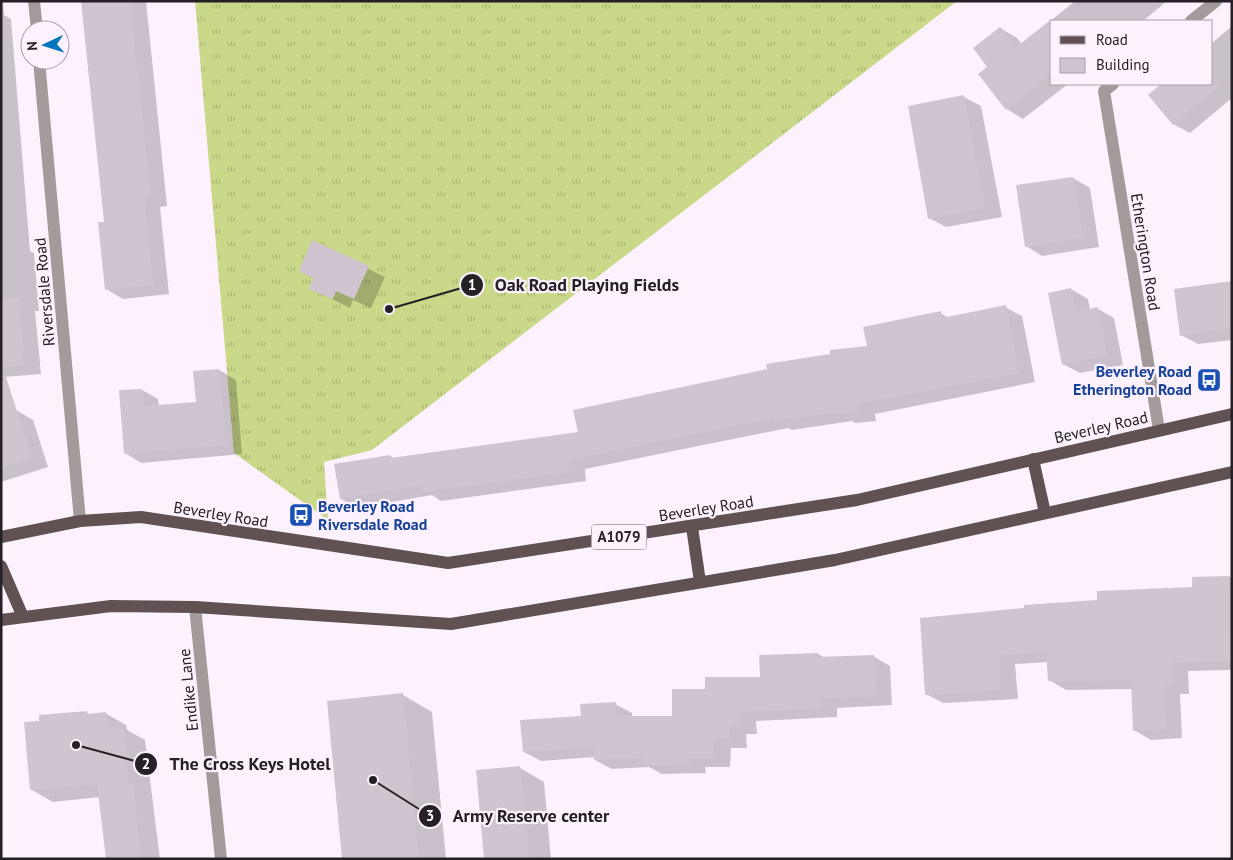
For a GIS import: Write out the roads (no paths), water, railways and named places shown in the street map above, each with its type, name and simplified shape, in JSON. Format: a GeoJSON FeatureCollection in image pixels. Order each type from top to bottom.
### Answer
{"type":"FeatureCollection","features":[{"type":"Feature","properties":{"kind":"main road","name":"Beverley Road"},"geometry":{"type":"LineString","coordinates":[[1,536],[80,521],[141,517],[448,563],[692,527],[857,500],[1232,414]]}},
{"type":"Feature","properties":{"kind":"main road"},"geometry":{"type":"LineString","coordinates":[[1033,459],[1045,513]]}},
{"type":"Feature","properties":{"kind":"main road"},"geometry":{"type":"LineString","coordinates":[[1,620],[110,606],[195,607],[451,624],[835,560],[1232,472]]}},
{"type":"Feature","properties":{"kind":"main road"},"geometry":{"type":"LineString","coordinates":[[692,527],[700,582]]}},
{"type":"Feature","properties":{"kind":"main road"},"geometry":{"type":"LineString","coordinates":[[1,566],[23,617]]}},
{"type":"Feature","properties":{"kind":"street"},"geometry":{"type":"LineString","coordinates":[[34,1],[36,20]]}},
{"type":"Feature","properties":{"kind":"street"},"geometry":{"type":"LineString","coordinates":[[1192,20],[1216,1]]}},
{"type":"Feature","properties":{"kind":"street","name":"Riversdale Road"},"geometry":{"type":"LineString","coordinates":[[40,70],[80,521]]}},
{"type":"Feature","properties":{"kind":"street","name":"Etherington Road"},"geometry":{"type":"LineString","coordinates":[[1108,87],[1160,430]]}},
{"type":"Feature","properties":{"kind":"street","name":"Endike Lane"},"geometry":{"type":"LineString","coordinates":[[195,607],[221,859]]}},
{"type":"Feature","properties":{"kind":"place","name":"Oak Road Playing Fields"},"geometry":{"type":"Point","coordinates":[389,309]}},
{"type":"Feature","properties":{"kind":"place","name":"Beverley Road Etherington Road"},"geometry":{"type":"Point","coordinates":[1209,380]}},
{"type":"Feature","properties":{"kind":"place","name":"Beverley Road Riversdale Road"},"geometry":{"type":"Point","coordinates":[301,515]}},
{"type":"Feature","properties":{"kind":"place","name":"The Cross Keys Hotel"},"geometry":{"type":"Point","coordinates":[76,745]}},
{"type":"Feature","properties":{"kind":"place","name":"Army Reserve center"},"geometry":{"type":"Point","coordinates":[373,780]}}]}
